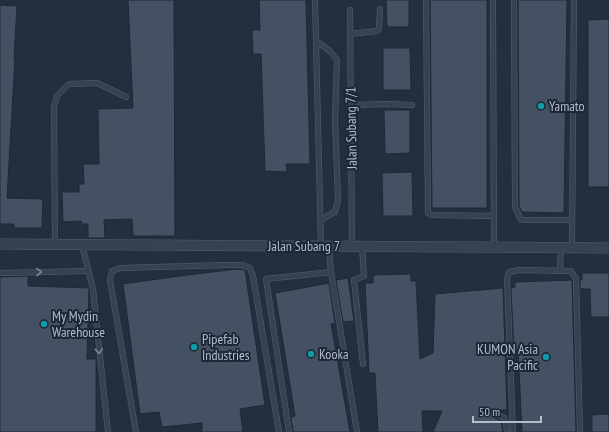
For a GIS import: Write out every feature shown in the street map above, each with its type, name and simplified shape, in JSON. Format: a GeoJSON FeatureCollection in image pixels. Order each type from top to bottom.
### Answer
{"type":"FeatureCollection","features":[{"type":"Feature","properties":{"kind":"street","name":"Jalan Subang 7"},"geometry":{"type":"LineString","coordinates":[[0,244],[609,248]]}},
{"type":"Feature","properties":{"kind":"lane"},"geometry":{"type":"LineString","coordinates":[[315,0],[320,220],[331,272],[357,432]]}},
{"type":"Feature","properties":{"kind":"lane"},"geometry":{"type":"LineString","coordinates":[[426,0],[428,213],[493,216]]}},
{"type":"Feature","properties":{"kind":"lane"},"geometry":{"type":"LineString","coordinates":[[493,0],[494,247]]}},
{"type":"Feature","properties":{"kind":"lane"},"geometry":{"type":"LineString","coordinates":[[514,0],[515,207],[521,220],[572,220]]}},
{"type":"Feature","properties":{"kind":"lane"},"geometry":{"type":"LineString","coordinates":[[572,248],[574,0]]}},
{"type":"Feature","properties":{"kind":"lane"},"geometry":{"type":"LineString","coordinates":[[350,34],[377,31],[379,29],[380,9]]}},
{"type":"Feature","properties":{"kind":"lane","name":"Jalan Subang 7/1"},"geometry":{"type":"LineString","coordinates":[[350,10],[351,105],[357,246],[364,276],[354,280],[362,364]]}},
{"type":"Feature","properties":{"kind":"lane"},"geometry":{"type":"LineString","coordinates":[[316,41],[330,51],[337,60],[335,120],[338,200],[335,212],[320,220]]}},
{"type":"Feature","properties":{"kind":"lane"},"geometry":{"type":"LineString","coordinates":[[55,244],[54,107],[57,96],[70,84],[97,83],[126,97]]}},
{"type":"Feature","properties":{"kind":"lane"},"geometry":{"type":"LineString","coordinates":[[351,105],[412,105]]}},
{"type":"Feature","properties":{"kind":"lane"},"geometry":{"type":"LineString","coordinates":[[82,244],[93,290],[108,432]]}},
{"type":"Feature","properties":{"kind":"lane"},"geometry":{"type":"LineString","coordinates":[[560,270],[561,248]]}},
{"type":"Feature","properties":{"kind":"lane"},"geometry":{"type":"LineString","coordinates":[[136,432],[110,280],[112,271],[120,268],[242,265],[250,268],[252,276],[279,432]]}},
{"type":"Feature","properties":{"kind":"lane"},"geometry":{"type":"LineString","coordinates":[[513,432],[507,279],[509,272],[519,270],[571,271],[576,278],[580,432]]}},
{"type":"Feature","properties":{"kind":"lane"},"geometry":{"type":"LineString","coordinates":[[0,273],[88,271]]}},
{"type":"Feature","properties":{"kind":"lane"},"geometry":{"type":"LineString","coordinates":[[289,432],[266,279],[331,272]]}},
{"type":"Feature","properties":{"kind":"lane"},"geometry":{"type":"LineString","coordinates":[[498,415],[503,416],[506,420],[507,432]]}},
{"type":"Feature","properties":{"kind":"building"},"geometry":{"type":"Polygon","coordinates":[[[128,0],[174,0],[175,236],[133,236],[132,219],[104,220],[105,238],[88,238],[88,224],[82,224],[81,221],[63,222],[62,192],[79,192],[79,184],[84,184],[83,164],[99,164],[98,109],[133,108],[128,0]]]}},
{"type":"Feature","properties":{"kind":"building"},"geometry":{"type":"Polygon","coordinates":[[[259,0],[306,0],[310,164],[286,164],[287,172],[265,171],[261,54],[253,54],[252,30],[260,30],[259,0]]]}},
{"type":"Feature","properties":{"kind":"building"},"geometry":{"type":"Polygon","coordinates":[[[386,0],[409,0],[409,27],[387,27],[386,0]]]}},
{"type":"Feature","properties":{"kind":"building"},"geometry":{"type":"Polygon","coordinates":[[[430,0],[487,0],[487,208],[432,208],[430,0]]]}},
{"type":"Feature","properties":{"kind":"building","name":"Yamato"},"geometry":{"type":"Polygon","coordinates":[[[518,0],[567,0],[564,213],[522,212],[519,206],[518,0]]]}},
{"type":"Feature","properties":{"kind":"building"},"geometry":{"type":"Polygon","coordinates":[[[0,5],[17,6],[7,198],[43,199],[42,228],[14,228],[14,224],[0,224],[0,5]]]}},
{"type":"Feature","properties":{"kind":"building"},"geometry":{"type":"Polygon","coordinates":[[[609,19],[609,187],[588,187],[588,20],[609,19]]]}},
{"type":"Feature","properties":{"kind":"building"},"geometry":{"type":"Polygon","coordinates":[[[383,48],[410,48],[411,90],[383,90],[383,48]]]}},
{"type":"Feature","properties":{"kind":"building"},"geometry":{"type":"Polygon","coordinates":[[[384,110],[410,110],[410,153],[385,154],[384,110]]]}},
{"type":"Feature","properties":{"kind":"building"},"geometry":{"type":"Polygon","coordinates":[[[412,172],[413,216],[383,216],[382,173],[412,172]]]}},
{"type":"Feature","properties":{"kind":"building","name":"Pipefab Industries"},"geometry":{"type":"Polygon","coordinates":[[[237,269],[245,270],[265,405],[240,409],[243,432],[202,432],[202,423],[162,427],[159,412],[140,414],[123,284],[237,269]]]}},
{"type":"Feature","properties":{"kind":"building"},"geometry":{"type":"Polygon","coordinates":[[[582,273],[609,273],[609,317],[591,317],[590,289],[580,289],[582,273]]]}},
{"type":"Feature","properties":{"kind":"building"},"geometry":{"type":"Polygon","coordinates":[[[411,274],[411,281],[416,281],[420,359],[433,353],[435,294],[503,288],[507,410],[490,410],[494,414],[495,418],[501,421],[503,432],[433,432],[442,411],[422,411],[423,432],[378,432],[375,373],[369,373],[365,283],[373,283],[373,275],[411,274]]]}},
{"type":"Feature","properties":{"kind":"building","name":"My Mydin Warehouse"},"geometry":{"type":"Polygon","coordinates":[[[28,276],[28,286],[89,288],[87,359],[96,359],[96,432],[0,432],[0,277],[28,276]]]}},
{"type":"Feature","properties":{"kind":"building"},"geometry":{"type":"Polygon","coordinates":[[[348,278],[354,321],[343,322],[336,280],[348,278]]]}},
{"type":"Feature","properties":{"kind":"building","name":"KUMON Asia Pacific"},"geometry":{"type":"Polygon","coordinates":[[[572,280],[576,432],[522,432],[518,351],[514,351],[511,288],[515,287],[515,282],[572,280]]]}},
{"type":"Feature","properties":{"kind":"building","name":"Kooka"},"geometry":{"type":"Polygon","coordinates":[[[329,283],[335,323],[331,324],[350,432],[293,432],[291,417],[295,416],[275,293],[329,283]]]}},
{"type":"Feature","properties":{"kind":"building"},"geometry":{"type":"Polygon","coordinates":[[[609,414],[609,432],[592,432],[592,415],[609,414]]]}},
{"type":"Feature","properties":{"kind":"place","name":"Yamato"},"geometry":{"type":"Point","coordinates":[541,106]}},
{"type":"Feature","properties":{"kind":"place","name":"My Mydin Warehouse"},"geometry":{"type":"Point","coordinates":[44,324]}},
{"type":"Feature","properties":{"kind":"place","name":"Pipefab Industries"},"geometry":{"type":"Point","coordinates":[194,347]}},
{"type":"Feature","properties":{"kind":"place","name":"Kooka"},"geometry":{"type":"Point","coordinates":[311,354]}},
{"type":"Feature","properties":{"kind":"place","name":"KUMON Asia Pacific"},"geometry":{"type":"Point","coordinates":[546,357]}}]}
